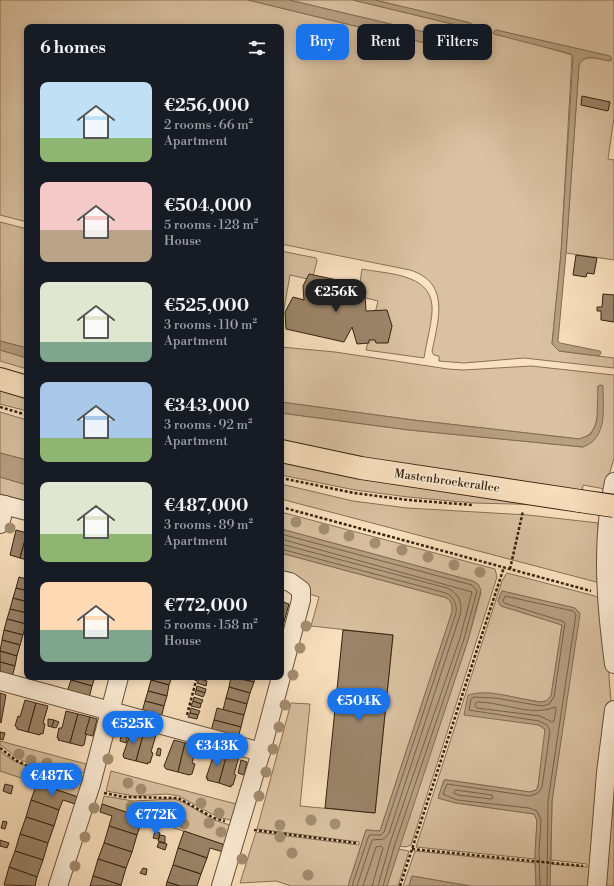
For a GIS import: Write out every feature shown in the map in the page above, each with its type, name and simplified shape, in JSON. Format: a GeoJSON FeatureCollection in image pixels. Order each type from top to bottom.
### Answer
{"type":"FeatureCollection","features":[{"type":"Feature","properties":{"kind":"main road"},"geometry":{"type":"LineString","coordinates":[[0,379],[24,386]]}},
{"type":"Feature","properties":{"kind":"main road","name":"Mastenbroekerallee"},"geometry":{"type":"LineString","coordinates":[[284,452],[360,468],[614,506]]}},
{"type":"Feature","properties":{"kind":"street"},"geometry":{"type":"LineString","coordinates":[[614,482],[605,556],[614,664]]}},
{"type":"Feature","properties":{"kind":"street"},"geometry":{"type":"LineString","coordinates":[[0,524],[2,505],[24,510]]}},
{"type":"Feature","properties":{"kind":"street"},"geometry":{"type":"LineString","coordinates":[[284,581],[290,582],[301,590],[301,600],[284,665]]}},
{"type":"Feature","properties":{"kind":"street"},"geometry":{"type":"LineString","coordinates":[[58,886],[91,784],[118,680]]}},
{"type":"Feature","properties":{"kind":"street"},"geometry":{"type":"LineString","coordinates":[[221,886],[261,752],[280,680]]}},
{"type":"Feature","properties":{"kind":"street"},"geometry":{"type":"LineString","coordinates":[[0,681],[261,752]]}},
{"type":"Feature","properties":{"kind":"street"},"geometry":{"type":"LineString","coordinates":[[597,886],[606,774],[614,710]]}},
{"type":"Feature","properties":{"kind":"path"},"geometry":{"type":"LineString","coordinates":[[0,407],[24,414]]}},
{"type":"Feature","properties":{"kind":"path","name":"Mastenbroekerallee"},"geometry":{"type":"LineString","coordinates":[[284,479],[354,493],[408,500],[474,505]]}},
{"type":"Feature","properties":{"kind":"path"},"geometry":{"type":"LineString","coordinates":[[284,508],[607,594]]}},
{"type":"Feature","properties":{"kind":"path"},"geometry":{"type":"LineString","coordinates":[[510,569],[524,508],[517,508]]}},
{"type":"Feature","properties":{"kind":"path"},"geometry":{"type":"LineString","coordinates":[[400,886],[504,567]]}},
{"type":"Feature","properties":{"kind":"path"},"geometry":{"type":"LineString","coordinates":[[182,731],[196,680]]}},
{"type":"Feature","properties":{"kind":"path"},"geometry":{"type":"LineString","coordinates":[[0,748],[17,761],[28,766],[69,771],[83,776],[91,784],[105,793],[124,797],[178,798],[198,810],[239,828],[356,843]]}},
{"type":"Feature","properties":{"kind":"path"},"geometry":{"type":"LineString","coordinates":[[412,849],[587,866]]}},
{"type":"Feature","properties":{"kind":"shaded area"},"geometry":{"type":"Polygon","coordinates":[[[0,0],[248,0],[347,24],[296,24],[296,60],[349,60],[349,25],[357,26],[357,60],[415,60],[415,41],[423,42],[423,60],[492,60],[492,24],[470,24],[375,0],[614,0],[614,117],[608,159],[614,160],[614,260],[566,253],[579,65],[581,61],[588,58],[609,61],[612,60],[609,56],[496,30],[494,34],[526,41],[572,55],[561,253],[552,344],[559,351],[614,358],[614,368],[524,358],[464,363],[439,361],[439,356],[434,355],[432,352],[437,328],[439,304],[437,293],[432,284],[423,276],[410,270],[284,245],[284,24],[24,24],[24,221],[0,215],[0,0]]]}},
{"type":"Feature","properties":{"kind":"shaded area"},"geometry":{"type":"Polygon","coordinates":[[[289,0],[353,0],[452,24],[423,24],[423,32],[415,30],[415,24],[390,24],[289,0]]]}},
{"type":"Feature","properties":{"kind":"shaded area"},"geometry":{"type":"Polygon","coordinates":[[[0,222],[24,228],[24,347],[0,341],[0,222]]]}},
{"type":"Feature","properties":{"kind":"shaded area"},"geometry":{"type":"Polygon","coordinates":[[[284,252],[316,258],[317,261],[312,280],[290,275],[284,309],[284,252]]]}},
{"type":"Feature","properties":{"kind":"shaded area"},"geometry":{"type":"Polygon","coordinates":[[[362,269],[405,277],[424,287],[429,295],[432,311],[424,358],[366,350],[378,301],[358,296],[362,269]]]}},
{"type":"Feature","properties":{"kind":"shaded area"},"geometry":{"type":"Polygon","coordinates":[[[284,347],[335,352],[448,369],[463,370],[531,366],[614,375],[614,458],[605,489],[583,485],[582,492],[481,478],[284,444],[284,413],[409,430],[583,447],[602,424],[602,385],[598,386],[598,410],[595,425],[587,436],[579,439],[413,420],[284,402],[284,347]]]}},
{"type":"Feature","properties":{"kind":"shaded area"},"geometry":{"type":"Polygon","coordinates":[[[0,350],[24,357],[24,368],[0,361],[0,350]]]}},
{"type":"Feature","properties":{"kind":"shaded area"},"geometry":{"type":"Polygon","coordinates":[[[0,390],[24,396],[24,410],[0,404],[0,390]]]}},
{"type":"Feature","properties":{"kind":"shaded area"},"geometry":{"type":"Polygon","coordinates":[[[0,412],[24,419],[24,459],[0,453],[0,412]]]}},
{"type":"Feature","properties":{"kind":"shaded area"},"geometry":{"type":"Polygon","coordinates":[[[284,461],[552,505],[473,503],[355,490],[284,476],[284,461]]]}},
{"type":"Feature","properties":{"kind":"shaded area"},"geometry":{"type":"Polygon","coordinates":[[[0,477],[24,484],[24,500],[0,494],[0,477]]]}},
{"type":"Feature","properties":{"kind":"shaded area"},"geometry":{"type":"Polygon","coordinates":[[[284,485],[353,501],[407,508],[528,515],[598,523],[600,583],[284,500],[284,485]]]}},
{"type":"Feature","properties":{"kind":"shaded area"},"geometry":{"type":"Polygon","coordinates":[[[284,513],[495,569],[497,577],[411,845],[406,847],[399,846],[468,640],[481,593],[473,581],[284,530],[284,513]]]}},
{"type":"Feature","properties":{"kind":"shaded area"},"geometry":{"type":"Polygon","coordinates":[[[284,554],[444,597],[450,601],[452,605],[452,612],[380,831],[366,830],[348,886],[291,886],[276,881],[240,883],[256,832],[359,845],[359,842],[257,829],[291,703],[310,704],[300,806],[375,813],[393,635],[311,626],[319,597],[309,594],[284,576],[284,554]]]}},
{"type":"Feature","properties":{"kind":"shaded area"},"geometry":{"type":"Polygon","coordinates":[[[507,573],[595,596],[599,599],[604,614],[611,701],[592,886],[550,886],[550,864],[587,867],[587,864],[551,860],[552,801],[579,612],[575,608],[502,591],[498,601],[501,606],[562,625],[551,696],[546,701],[541,702],[489,693],[546,730],[538,786],[536,790],[530,792],[444,780],[438,798],[456,803],[534,814],[537,820],[535,859],[416,847],[502,581],[507,573]]]}},
{"type":"Feature","properties":{"kind":"shaded area"},"geometry":{"type":"Polygon","coordinates":[[[0,741],[86,764],[84,773],[70,769],[40,766],[26,762],[19,759],[0,745],[0,741]]]}},
{"type":"Feature","properties":{"kind":"shaded area"},"geometry":{"type":"Polygon","coordinates":[[[614,749],[614,886],[601,886],[614,749]]]}},
{"type":"Feature","properties":{"kind":"shaded area"},"geometry":{"type":"Polygon","coordinates":[[[0,751],[10,759],[20,764],[40,770],[83,777],[78,797],[0,771],[0,751]]]}},
{"type":"Feature","properties":{"kind":"shaded area"},"geometry":{"type":"Polygon","coordinates":[[[111,771],[236,804],[231,820],[210,813],[179,796],[167,794],[134,796],[106,791],[111,771]]]}},
{"type":"Feature","properties":{"kind":"shaded area"},"geometry":{"type":"Polygon","coordinates":[[[104,796],[133,801],[174,799],[183,802],[214,820],[230,825],[225,845],[102,804],[104,796]]]}},
{"type":"Feature","properties":{"kind":"shaded area"},"geometry":{"type":"Polygon","coordinates":[[[398,849],[409,851],[398,886],[387,886],[398,849]]]}},
{"type":"Feature","properties":{"kind":"shaded area"},"geometry":{"type":"Polygon","coordinates":[[[415,851],[535,863],[536,886],[470,886],[412,876],[409,886],[403,886],[415,851]]]}},
{"type":"Feature","properties":{"kind":"water"},"geometry":{"type":"Polygon","coordinates":[[[248,0],[289,0],[390,24],[357,24],[357,26],[248,0]]]}},
{"type":"Feature","properties":{"kind":"water"},"geometry":{"type":"Polygon","coordinates":[[[353,0],[375,0],[471,23],[452,24],[353,0]]]}},
{"type":"Feature","properties":{"kind":"water"},"geometry":{"type":"Polygon","coordinates":[[[415,30],[423,32],[423,42],[415,41],[415,30]]]}},
{"type":"Feature","properties":{"kind":"water"},"geometry":{"type":"Polygon","coordinates":[[[496,30],[610,56],[612,58],[609,61],[588,58],[582,61],[579,65],[566,253],[558,341],[560,343],[600,351],[601,353],[599,356],[559,351],[552,344],[561,253],[573,58],[571,54],[494,34],[493,32],[496,30]]]}},
{"type":"Feature","properties":{"kind":"water"},"geometry":{"type":"Polygon","coordinates":[[[0,341],[24,347],[24,357],[0,350],[0,341]]]}},
{"type":"Feature","properties":{"kind":"water"},"geometry":{"type":"Polygon","coordinates":[[[598,386],[603,386],[603,413],[600,430],[597,437],[591,443],[583,447],[409,430],[284,413],[284,402],[413,420],[579,439],[590,435],[595,426],[597,419],[598,386]]]}},
{"type":"Feature","properties":{"kind":"water"},"geometry":{"type":"Polygon","coordinates":[[[0,453],[24,459],[24,484],[0,477],[0,453]]]}},
{"type":"Feature","properties":{"kind":"water"},"geometry":{"type":"Polygon","coordinates":[[[284,530],[473,581],[478,584],[481,590],[468,640],[387,886],[348,886],[366,830],[380,831],[452,612],[452,605],[450,601],[444,597],[284,554],[284,530]]]}},
{"type":"Feature","properties":{"kind":"water"},"geometry":{"type":"Polygon","coordinates":[[[502,591],[575,608],[580,614],[552,801],[550,886],[536,886],[535,853],[537,820],[534,814],[456,803],[438,798],[444,780],[530,792],[536,790],[538,786],[545,729],[539,725],[464,715],[468,695],[477,693],[504,695],[541,702],[546,701],[551,696],[562,625],[501,606],[498,601],[502,591]]]}},
{"type":"Feature","properties":{"kind":"water"},"geometry":{"type":"Polygon","coordinates":[[[412,876],[470,886],[409,886],[412,876]]]}},
{"type":"Feature","properties":{"kind":"building"},"geometry":{"type":"Polygon","coordinates":[[[582,96],[610,102],[608,111],[581,105],[582,96]]]}},
{"type":"Feature","properties":{"kind":"building"},"geometry":{"type":"Polygon","coordinates":[[[576,255],[597,258],[594,274],[587,273],[586,277],[573,275],[576,255]]]}},
{"type":"Feature","properties":{"kind":"building"},"geometry":{"type":"Polygon","coordinates":[[[309,274],[356,284],[356,295],[365,294],[366,311],[387,310],[392,326],[388,343],[376,343],[375,340],[369,340],[369,343],[357,344],[352,327],[344,342],[286,329],[285,312],[293,297],[304,300],[303,286],[309,274]]]}},
{"type":"Feature","properties":{"kind":"building"},"geometry":{"type":"Polygon","coordinates":[[[603,294],[614,295],[614,322],[601,320],[601,311],[597,311],[597,307],[602,307],[603,294]]]}},
{"type":"Feature","properties":{"kind":"building"},"geometry":{"type":"Polygon","coordinates":[[[16,530],[24,532],[24,544],[20,558],[10,555],[16,530]]]}},
{"type":"Feature","properties":{"kind":"building"},"geometry":{"type":"Polygon","coordinates":[[[24,544],[24,559],[20,558],[24,544]]]}},
{"type":"Feature","properties":{"kind":"building"},"geometry":{"type":"Polygon","coordinates":[[[19,577],[24,578],[24,590],[16,588],[19,577]]]}},
{"type":"Feature","properties":{"kind":"building"},"geometry":{"type":"Polygon","coordinates":[[[16,588],[24,590],[24,601],[13,598],[16,588]]]}},
{"type":"Feature","properties":{"kind":"building"},"geometry":{"type":"Polygon","coordinates":[[[13,598],[24,601],[24,612],[10,609],[13,598]]]}},
{"type":"Feature","properties":{"kind":"building"},"geometry":{"type":"Polygon","coordinates":[[[284,602],[289,604],[284,622],[284,602]]]}},
{"type":"Feature","properties":{"kind":"building"},"geometry":{"type":"Polygon","coordinates":[[[10,609],[24,612],[24,623],[7,619],[10,609]]]}},
{"type":"Feature","properties":{"kind":"building"},"geometry":{"type":"Polygon","coordinates":[[[7,619],[24,623],[23,635],[4,630],[7,619]]]}},
{"type":"Feature","properties":{"kind":"building"},"geometry":{"type":"Polygon","coordinates":[[[4,630],[23,635],[20,645],[2,640],[4,630]]]}},
{"type":"Feature","properties":{"kind":"building"},"geometry":{"type":"Polygon","coordinates":[[[343,630],[393,635],[375,813],[325,808],[343,630]]]}},
{"type":"Feature","properties":{"kind":"building"},"geometry":{"type":"Polygon","coordinates":[[[2,640],[20,645],[17,656],[0,651],[2,640]]]}},
{"type":"Feature","properties":{"kind":"building"},"geometry":{"type":"Polygon","coordinates":[[[0,651],[17,656],[15,666],[0,662],[0,651]]]}},
{"type":"Feature","properties":{"kind":"building"},"geometry":{"type":"Polygon","coordinates":[[[0,662],[15,666],[12,677],[0,674],[0,662]]]}},
{"type":"Feature","properties":{"kind":"building"},"geometry":{"type":"Polygon","coordinates":[[[71,680],[94,680],[92,686],[71,680]]]}},
{"type":"Feature","properties":{"kind":"building"},"geometry":{"type":"Polygon","coordinates":[[[71,680],[92,686],[89,698],[67,692],[71,680]]]}},
{"type":"Feature","properties":{"kind":"building"},"geometry":{"type":"Polygon","coordinates":[[[151,680],[171,680],[169,685],[151,680]]]}},
{"type":"Feature","properties":{"kind":"building"},"geometry":{"type":"Polygon","coordinates":[[[151,680],[169,685],[167,696],[148,691],[151,680]]]}},
{"type":"Feature","properties":{"kind":"building"},"geometry":{"type":"Polygon","coordinates":[[[198,680],[207,681],[206,686],[197,683],[198,680]]]}},
{"type":"Feature","properties":{"kind":"building"},"geometry":{"type":"Polygon","coordinates":[[[230,680],[245,680],[254,682],[250,693],[229,687],[230,680]]]}},
{"type":"Feature","properties":{"kind":"building"},"geometry":{"type":"Polygon","coordinates":[[[197,686],[206,689],[205,693],[196,690],[197,686]]]}},
{"type":"Feature","properties":{"kind":"building"},"geometry":{"type":"Polygon","coordinates":[[[229,687],[250,693],[247,704],[226,698],[229,687]]]}},
{"type":"Feature","properties":{"kind":"building"},"geometry":{"type":"Polygon","coordinates":[[[196,690],[205,693],[203,697],[195,694],[196,690]]]}},
{"type":"Feature","properties":{"kind":"building"},"geometry":{"type":"Polygon","coordinates":[[[148,691],[167,696],[164,706],[145,701],[148,691]]]}},
{"type":"Feature","properties":{"kind":"building"},"geometry":{"type":"Polygon","coordinates":[[[0,693],[6,695],[1,723],[0,722],[0,693]]]}},
{"type":"Feature","properties":{"kind":"building"},"geometry":{"type":"Polygon","coordinates":[[[194,697],[203,700],[201,704],[193,701],[194,697]]]}},
{"type":"Feature","properties":{"kind":"building"},"geometry":{"type":"Polygon","coordinates":[[[226,698],[247,704],[244,715],[223,710],[226,698]]]}},
{"type":"Feature","properties":{"kind":"building"},"geometry":{"type":"Polygon","coordinates":[[[25,700],[36,703],[28,732],[17,729],[15,726],[18,716],[20,717],[25,700]]]}},
{"type":"Feature","properties":{"kind":"building"},"geometry":{"type":"Polygon","coordinates":[[[145,701],[164,706],[161,718],[142,712],[145,701]]]}},
{"type":"Feature","properties":{"kind":"building"},"geometry":{"type":"Polygon","coordinates":[[[193,701],[201,704],[200,708],[191,706],[193,701]]]}},
{"type":"Feature","properties":{"kind":"building"},"geometry":{"type":"Polygon","coordinates":[[[36,703],[48,706],[43,723],[45,724],[43,734],[41,733],[40,735],[28,732],[36,703]]]}},
{"type":"Feature","properties":{"kind":"building"},"geometry":{"type":"Polygon","coordinates":[[[191,708],[200,711],[198,715],[190,713],[191,708]]]}},
{"type":"Feature","properties":{"kind":"building"},"geometry":{"type":"Polygon","coordinates":[[[217,708],[244,715],[241,727],[214,720],[217,708]]]}},
{"type":"Feature","properties":{"kind":"building"},"geometry":{"type":"Polygon","coordinates":[[[66,711],[78,714],[70,743],[58,740],[59,738],[57,738],[59,728],[62,728],[66,711]]]}},
{"type":"Feature","properties":{"kind":"building"},"geometry":{"type":"Polygon","coordinates":[[[190,713],[198,715],[197,719],[188,717],[190,713]]]}},
{"type":"Feature","properties":{"kind":"building"},"geometry":{"type":"Polygon","coordinates":[[[78,714],[90,717],[84,745],[82,746],[70,743],[78,714]]]}},
{"type":"Feature","properties":{"kind":"building"},"geometry":{"type":"Polygon","coordinates":[[[90,717],[97,719],[93,736],[85,734],[90,717]]]}},
{"type":"Feature","properties":{"kind":"building"},"geometry":{"type":"Polygon","coordinates":[[[48,719],[54,720],[52,727],[48,726],[48,719]]]}},
{"type":"Feature","properties":{"kind":"building"},"geometry":{"type":"Polygon","coordinates":[[[54,720],[59,722],[56,728],[52,727],[54,720]]]}},
{"type":"Feature","properties":{"kind":"building"},"geometry":{"type":"Polygon","coordinates":[[[214,720],[241,727],[238,738],[211,731],[214,720]]]}},
{"type":"Feature","properties":{"kind":"building"},"geometry":{"type":"Polygon","coordinates":[[[123,728],[129,730],[126,743],[120,741],[123,728]]]}},
{"type":"Feature","properties":{"kind":"building"},"geometry":{"type":"Polygon","coordinates":[[[132,729],[144,732],[136,761],[124,758],[123,755],[132,729]]]}},
{"type":"Feature","properties":{"kind":"building"},"geometry":{"type":"Polygon","coordinates":[[[0,732],[5,733],[3,740],[0,739],[0,732]]]}},
{"type":"Feature","properties":{"kind":"building"},"geometry":{"type":"Polygon","coordinates":[[[144,732],[156,735],[151,752],[153,753],[150,763],[148,762],[148,764],[136,761],[144,732]]]}},
{"type":"Feature","properties":{"kind":"building"},"geometry":{"type":"Polygon","coordinates":[[[174,740],[185,743],[178,772],[166,769],[164,766],[174,740]]]}},
{"type":"Feature","properties":{"kind":"building"},"geometry":{"type":"Polygon","coordinates":[[[185,743],[197,746],[192,763],[195,764],[192,774],[189,775],[178,772],[185,743]]]}},
{"type":"Feature","properties":{"kind":"building"},"geometry":{"type":"Polygon","coordinates":[[[158,748],[161,749],[160,756],[156,755],[158,748]]]}},
{"type":"Feature","properties":{"kind":"building"},"geometry":{"type":"Polygon","coordinates":[[[215,751],[227,754],[219,783],[207,780],[208,778],[206,778],[215,751]]]}},
{"type":"Feature","properties":{"kind":"building"},"geometry":{"type":"Polygon","coordinates":[[[227,754],[239,757],[234,774],[236,775],[231,787],[219,783],[227,754]]]}},
{"type":"Feature","properties":{"kind":"building"},"geometry":{"type":"Polygon","coordinates":[[[241,760],[247,762],[244,775],[238,773],[241,760]]]}},
{"type":"Feature","properties":{"kind":"building"},"geometry":{"type":"Polygon","coordinates":[[[37,783],[78,797],[75,804],[63,800],[59,810],[31,800],[37,783]]]}},
{"type":"Feature","properties":{"kind":"building"},"geometry":{"type":"Polygon","coordinates":[[[5,784],[13,786],[11,794],[3,791],[5,784]]]}},
{"type":"Feature","properties":{"kind":"building"},"geometry":{"type":"Polygon","coordinates":[[[31,800],[59,810],[54,826],[26,817],[31,800]]]}},
{"type":"Feature","properties":{"kind":"building"},"geometry":{"type":"Polygon","coordinates":[[[102,804],[143,818],[137,835],[109,826],[112,816],[100,812],[102,804]]]}},
{"type":"Feature","properties":{"kind":"building"},"geometry":{"type":"Polygon","coordinates":[[[26,817],[54,826],[48,843],[20,834],[26,817]]]}},
{"type":"Feature","properties":{"kind":"building"},"geometry":{"type":"Polygon","coordinates":[[[3,821],[7,822],[5,829],[1,828],[3,821]]]}},
{"type":"Feature","properties":{"kind":"building"},"geometry":{"type":"Polygon","coordinates":[[[109,826],[137,835],[132,852],[104,843],[109,826]]]}},
{"type":"Feature","properties":{"kind":"building"},"geometry":{"type":"Polygon","coordinates":[[[184,831],[225,845],[223,852],[210,848],[207,858],[178,848],[184,831]]]}},
{"type":"Feature","properties":{"kind":"building"},"geometry":{"type":"Polygon","coordinates":[[[155,832],[160,833],[158,839],[153,838],[155,832]]]}},
{"type":"Feature","properties":{"kind":"building"},"geometry":{"type":"Polygon","coordinates":[[[20,834],[48,843],[43,860],[15,851],[20,834]]]}},
{"type":"Feature","properties":{"kind":"building"},"geometry":{"type":"Polygon","coordinates":[[[160,835],[165,836],[165,843],[158,841],[160,835]]]}},
{"type":"Feature","properties":{"kind":"building"},"geometry":{"type":"Polygon","coordinates":[[[0,840],[9,843],[7,848],[0,846],[0,840]]]}},
{"type":"Feature","properties":{"kind":"building"},"geometry":{"type":"Polygon","coordinates":[[[159,842],[167,844],[165,850],[157,847],[159,842]]]}},
{"type":"Feature","properties":{"kind":"building"},"geometry":{"type":"Polygon","coordinates":[[[104,843],[132,852],[126,868],[98,859],[104,843]]]}},
{"type":"Feature","properties":{"kind":"building"},"geometry":{"type":"Polygon","coordinates":[[[178,848],[207,858],[201,874],[173,865],[178,848]]]}},
{"type":"Feature","properties":{"kind":"building"},"geometry":{"type":"Polygon","coordinates":[[[15,851],[43,860],[37,877],[9,867],[15,851]]]}},
{"type":"Feature","properties":{"kind":"building"},"geometry":{"type":"Polygon","coordinates":[[[98,859],[126,868],[121,885],[93,876],[98,859]]]}},
{"type":"Feature","properties":{"kind":"building"},"geometry":{"type":"Polygon","coordinates":[[[173,865],[201,874],[197,886],[180,886],[167,882],[173,865]]]}},
{"type":"Feature","properties":{"kind":"building"},"geometry":{"type":"Polygon","coordinates":[[[9,867],[37,877],[35,886],[4,885],[9,867]]]}},
{"type":"Feature","properties":{"kind":"building"},"geometry":{"type":"Polygon","coordinates":[[[143,868],[147,869],[146,875],[140,873],[143,868]]]}},
{"type":"Feature","properties":{"kind":"building"},"geometry":{"type":"Polygon","coordinates":[[[93,876],[121,885],[121,886],[90,886],[93,876]]]}},
{"type":"Feature","properties":{"kind":"building"},"geometry":{"type":"Polygon","coordinates":[[[167,882],[180,886],[166,886],[167,882]]]}}]}
